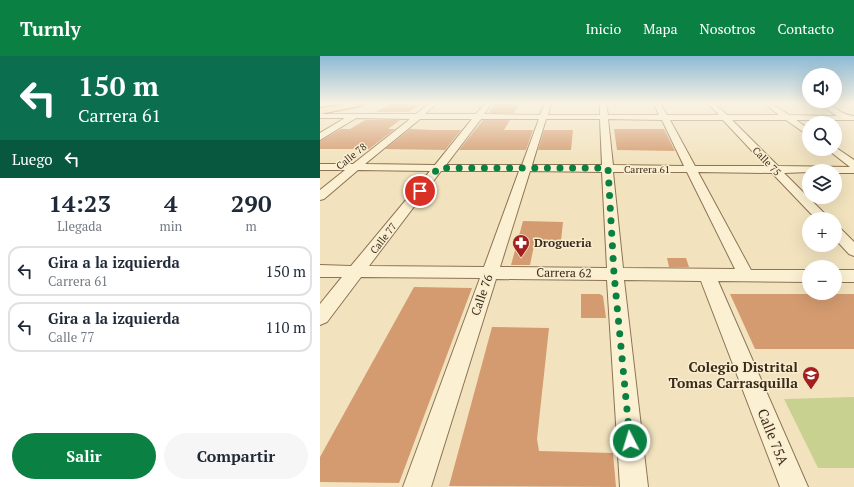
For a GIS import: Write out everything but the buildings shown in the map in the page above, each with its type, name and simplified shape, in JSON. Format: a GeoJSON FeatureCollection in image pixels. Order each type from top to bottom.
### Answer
{"type":"FeatureCollection","features":[{"type":"Feature","properties":{"kind":"street"},"geometry":{"type":"LineString","coordinates":[[320,137],[343,123]]}},
{"type":"Feature","properties":{"kind":"street","name":"Calle 78"},"geometry":{"type":"LineString","coordinates":[[320,196],[408,123]]}},
{"type":"Feature","properties":{"kind":"street","name":"Calle 77"},"geometry":{"type":"LineString","coordinates":[[320,317],[473,123]]}},
{"type":"Feature","properties":{"kind":"street","name":"Calle 76"},"geometry":{"type":"LineString","coordinates":[[417,487],[541,123]]}},
{"type":"Feature","properties":{"kind":"street"},"geometry":{"type":"LineString","coordinates":[[605,123],[614,274],[634,487]]}},
{"type":"Feature","properties":{"kind":"street"},"geometry":{"type":"LineString","coordinates":[[667,123],[746,275]]}},
{"type":"Feature","properties":{"kind":"street","name":"Calle 75"},"geometry":{"type":"LineString","coordinates":[[731,123],[817,212]]}},
{"type":"Feature","properties":{"kind":"street"},"geometry":{"type":"LineString","coordinates":[[842,156],[854,165]]}},
{"type":"Feature","properties":{"kind":"street","name":"Carrera 61"},"geometry":{"type":"LineString","coordinates":[[320,167],[854,170]]}},
{"type":"Feature","properties":{"kind":"street"},"geometry":{"type":"LineString","coordinates":[[842,238],[854,251]]}},
{"type":"Feature","properties":{"kind":"street","name":"Carrera 62"},"geometry":{"type":"LineString","coordinates":[[320,271],[802,276]]}},
{"type":"Feature","properties":{"kind":"street","name":"Calle 75A"},"geometry":{"type":"LineString","coordinates":[[707,275],[794,487]]}},
{"type":"Feature","properties":{"kind":"street"},"geometry":{"type":"LineString","coordinates":[[842,276],[854,276]]}},
{"type":"Feature","properties":{"kind":"green space"},"geometry":{"type":"Polygon","coordinates":[[[854,397],[854,468],[818,468],[784,399],[854,397]]]}},
{"type":"Feature","properties":{"kind":"place","name":"Drogueria"},"geometry":{"type":"Point","coordinates":[521,258]}},
{"type":"Feature","properties":{"kind":"place","name":"Colegio Distrital Tomas Carrasquilla"},"geometry":{"type":"Point","coordinates":[811,390]}},
{"type":"Feature","properties":{"kind":"route"},"geometry":{"type":"LineString","coordinates":[[420,191],[438,168],[608,168],[614,274],[630,441]]}}]}
